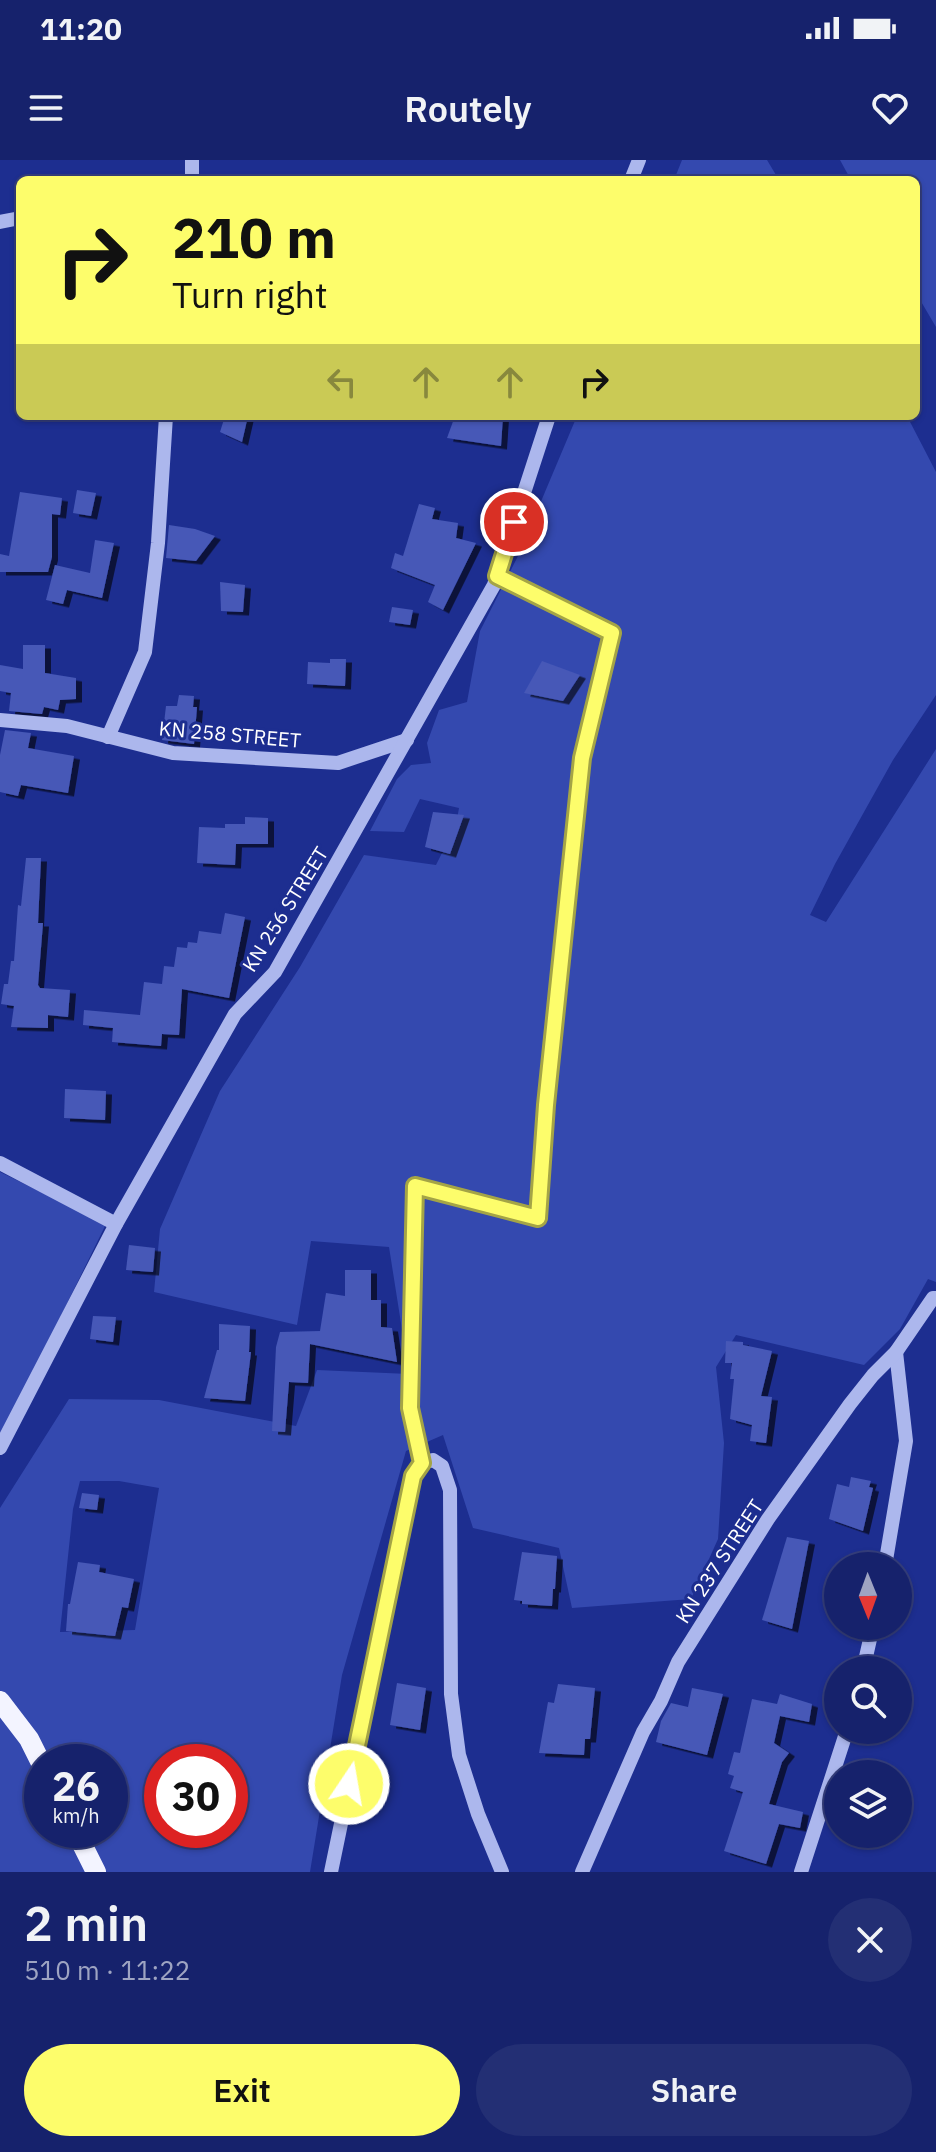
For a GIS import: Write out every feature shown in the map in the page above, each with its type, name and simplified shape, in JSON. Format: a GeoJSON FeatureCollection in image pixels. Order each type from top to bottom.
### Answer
{"type":"FeatureCollection","features":[{"type":"Feature","properties":{"kind":"main road"},"geometry":{"type":"LineString","coordinates":[[0,1701],[32,1744]]}},
{"type":"Feature","properties":{"kind":"main road"},"geometry":{"type":"LineString","coordinates":[[84,1848],[96,1872]]}},
{"type":"Feature","properties":{"kind":"street"},"geometry":{"type":"LineString","coordinates":[[108,737],[145,652],[158,543],[166,420]]}},
{"type":"Feature","properties":{"kind":"street","name":"KN 256 STREET"},"geometry":{"type":"LineString","coordinates":[[0,1448],[116,1224],[235,1014],[275,972],[494,585],[548,420]]}},
{"type":"Feature","properties":{"kind":"street"},"geometry":{"type":"LineString","coordinates":[[422,1463],[410,1408],[415,1186],[538,1218],[546,1105],[582,758],[612,633],[497,576]]}},
{"type":"Feature","properties":{"kind":"street","name":"KN 258 STREET"},"geometry":{"type":"LineString","coordinates":[[0,720],[67,726],[173,753],[338,763],[407,740]]}},
{"type":"Feature","properties":{"kind":"street"},"geometry":{"type":"LineString","coordinates":[[0,1163],[116,1224]]}},
{"type":"Feature","properties":{"kind":"street","name":"KN 237 STREET"},"geometry":{"type":"LineString","coordinates":[[582,1872],[643,1732],[678,1662],[768,1519],[850,1404],[896,1352],[935,1298]]}},
{"type":"Feature","properties":{"kind":"street"},"geometry":{"type":"LineString","coordinates":[[887,1552],[906,1441],[896,1352]]}},
{"type":"Feature","properties":{"kind":"street"},"geometry":{"type":"LineString","coordinates":[[331,1872],[413,1476],[422,1463],[433,1460],[442,1466],[450,1490],[451,1694],[459,1755],[478,1814],[502,1872]]}},
{"type":"Feature","properties":{"kind":"street"},"geometry":{"type":"LineString","coordinates":[[801,1872],[842,1744]]}},
{"type":"Feature","properties":{"kind":"shaded area"},"geometry":{"type":"Polygon","coordinates":[[[682,160],[767,160],[777,176],[676,176],[682,160]]]}},
{"type":"Feature","properties":{"kind":"shaded area"},"geometry":{"type":"Polygon","coordinates":[[[840,160],[936,160],[936,327],[920,300],[920,176],[849,176],[840,160]]]}},
{"type":"Feature","properties":{"kind":"shaded area"},"geometry":{"type":"Polygon","coordinates":[[[575,420],[909,420],[936,472],[936,695],[893,760],[810,915],[826,922],[936,749],[936,1282],[928,1279],[900,1329],[864,1365],[736,1335],[716,1367],[724,1443],[718,1539],[691,1599],[572,1608],[559,1548],[473,1528],[443,1435],[406,1451],[342,1675],[310,1872],[0,1872],[0,1508],[69,1399],[159,1400],[296,1426],[317,1370],[409,1374],[389,1247],[311,1241],[297,1325],[154,1292],[160,1229],[220,1091],[300,967],[364,855],[436,865],[456,825],[459,808],[420,799],[404,832],[370,831],[397,779],[411,765],[431,763],[427,743],[439,710],[467,702],[480,631],[518,556],[575,420]],[[80,1481],[73,1509],[60,1632],[135,1630],[159,1488],[119,1481],[80,1481]]]}},
{"type":"Feature","properties":{"kind":"shaded area"},"geometry":{"type":"Polygon","coordinates":[[[0,1172],[106,1224],[0,1440],[0,1172]]]}},
{"type":"Feature","properties":{"kind":"building"},"geometry":{"type":"Polygon","coordinates":[[[224,420],[247,420],[242,442],[220,432],[224,420]]]}},
{"type":"Feature","properties":{"kind":"building"},"geometry":{"type":"Polygon","coordinates":[[[454,420],[503,420],[501,446],[447,438],[454,420]]]}},
{"type":"Feature","properties":{"kind":"building"},"geometry":{"type":"Polygon","coordinates":[[[77,490],[96,493],[91,516],[73,513],[77,490]]]}},
{"type":"Feature","properties":{"kind":"building"},"geometry":{"type":"Polygon","coordinates":[[[20,492],[62,498],[60,515],[52,514],[52,557],[48,572],[0,572],[0,554],[9,556],[20,492]]]}},
{"type":"Feature","properties":{"kind":"building"},"geometry":{"type":"Polygon","coordinates":[[[419,504],[435,508],[432,519],[458,523],[456,538],[476,543],[443,610],[428,602],[435,585],[391,568],[395,553],[403,556],[419,504]]]}},
{"type":"Feature","properties":{"kind":"building"},"geometry":{"type":"Polygon","coordinates":[[[169,525],[215,536],[196,561],[166,558],[169,525]]]}},
{"type":"Feature","properties":{"kind":"building"},"geometry":{"type":"Polygon","coordinates":[[[95,540],[114,543],[102,598],[67,590],[63,604],[46,600],[55,565],[90,573],[95,540]]]}},
{"type":"Feature","properties":{"kind":"building"},"geometry":{"type":"Polygon","coordinates":[[[220,582],[245,585],[243,612],[221,611],[220,582]]]}},
{"type":"Feature","properties":{"kind":"building"},"geometry":{"type":"Polygon","coordinates":[[[392,607],[413,610],[410,625],[389,622],[392,607]]]}},
{"type":"Feature","properties":{"kind":"building"},"geometry":{"type":"Polygon","coordinates":[[[23,645],[45,645],[45,673],[76,678],[76,699],[60,700],[58,710],[44,707],[42,714],[9,711],[11,693],[0,691],[0,665],[23,669],[23,645]]]}},
{"type":"Feature","properties":{"kind":"building"},"geometry":{"type":"Polygon","coordinates":[[[330,659],[346,659],[345,686],[307,684],[308,662],[330,663],[330,659]]]}},
{"type":"Feature","properties":{"kind":"building"},"geometry":{"type":"Polygon","coordinates":[[[542,661],[580,675],[563,701],[524,693],[542,661]]]}},
{"type":"Feature","properties":{"kind":"building"},"geometry":{"type":"Polygon","coordinates":[[[179,695],[194,696],[193,707],[197,707],[194,744],[162,740],[166,706],[177,706],[179,695]]]}},
{"type":"Feature","properties":{"kind":"building"},"geometry":{"type":"Polygon","coordinates":[[[5,730],[31,733],[28,748],[74,756],[68,793],[21,785],[18,796],[0,792],[0,755],[5,730]]]}},
{"type":"Feature","properties":{"kind":"building"},"geometry":{"type":"Polygon","coordinates":[[[433,812],[464,815],[450,854],[425,847],[433,812]]]}},
{"type":"Feature","properties":{"kind":"building"},"geometry":{"type":"Polygon","coordinates":[[[245,817],[268,818],[268,844],[236,844],[235,865],[197,863],[199,827],[225,828],[225,824],[245,824],[245,817]]]}},
{"type":"Feature","properties":{"kind":"building"},"geometry":{"type":"Polygon","coordinates":[[[26,858],[41,858],[38,923],[43,923],[38,985],[40,988],[70,990],[68,1017],[48,1015],[48,1028],[11,1027],[14,1006],[1,1004],[4,984],[8,984],[11,961],[14,961],[18,905],[21,906],[26,858]]]}},
{"type":"Feature","properties":{"kind":"building"},"geometry":{"type":"Polygon","coordinates":[[[225,913],[245,917],[229,998],[182,989],[179,1035],[162,1034],[161,1046],[112,1042],[113,1028],[83,1025],[84,1010],[140,1015],[144,982],[162,984],[164,966],[174,967],[177,947],[187,948],[188,942],[197,943],[199,931],[221,934],[225,913]]]}},
{"type":"Feature","properties":{"kind":"building"},"geometry":{"type":"Polygon","coordinates":[[[65,1089],[106,1091],[105,1120],[64,1118],[65,1089]]]}},
{"type":"Feature","properties":{"kind":"building"},"geometry":{"type":"Polygon","coordinates":[[[129,1245],[155,1248],[153,1272],[126,1270],[129,1245]]]}},
{"type":"Feature","properties":{"kind":"building"},"geometry":{"type":"Polygon","coordinates":[[[345,1270],[371,1270],[371,1300],[381,1300],[381,1327],[392,1328],[397,1362],[310,1344],[308,1383],[289,1382],[285,1432],[272,1431],[276,1347],[280,1332],[320,1331],[326,1293],[345,1296],[345,1270]]]}},
{"type":"Feature","properties":{"kind":"building"},"geometry":{"type":"Polygon","coordinates":[[[93,1316],[116,1317],[113,1342],[90,1339],[93,1316]]]}},
{"type":"Feature","properties":{"kind":"building"},"geometry":{"type":"Polygon","coordinates":[[[219,1324],[250,1326],[251,1352],[245,1401],[204,1398],[219,1350],[219,1324]]]}},
{"type":"Feature","properties":{"kind":"building"},"geometry":{"type":"Polygon","coordinates":[[[726,1341],[743,1342],[743,1345],[772,1351],[761,1396],[772,1397],[766,1443],[750,1441],[752,1425],[730,1419],[734,1379],[730,1379],[732,1363],[725,1363],[726,1341]]]}},
{"type":"Feature","properties":{"kind":"building"},"geometry":{"type":"Polygon","coordinates":[[[851,1477],[871,1481],[869,1487],[873,1488],[863,1531],[829,1519],[837,1484],[849,1487],[851,1477]]]}},
{"type":"Feature","properties":{"kind":"building"},"geometry":{"type":"Polygon","coordinates":[[[82,1493],[99,1495],[97,1510],[79,1508],[82,1493]]]}},
{"type":"Feature","properties":{"kind":"building"},"geometry":{"type":"Polygon","coordinates":[[[787,1537],[809,1541],[792,1629],[762,1620],[787,1537]]]}},
{"type":"Feature","properties":{"kind":"building"},"geometry":{"type":"Polygon","coordinates":[[[522,1552],[557,1556],[552,1606],[522,1604],[522,1601],[514,1600],[522,1552]]]}},
{"type":"Feature","properties":{"kind":"building"},"geometry":{"type":"Polygon","coordinates":[[[78,1562],[100,1565],[99,1572],[134,1579],[128,1608],[122,1607],[115,1636],[66,1631],[68,1604],[78,1562]]]}},
{"type":"Feature","properties":{"kind":"building"},"geometry":{"type":"Polygon","coordinates":[[[397,1683],[426,1688],[420,1730],[390,1725],[397,1683]]]}},
{"type":"Feature","properties":{"kind":"building"},"geometry":{"type":"Polygon","coordinates":[[[558,1684],[595,1688],[590,1739],[585,1739],[584,1755],[539,1753],[548,1702],[554,1703],[558,1684]]]}},
{"type":"Feature","properties":{"kind":"building"},"geometry":{"type":"Polygon","coordinates":[[[692,1688],[723,1694],[707,1755],[656,1742],[661,1721],[671,1703],[688,1707],[692,1688]]]}},
{"type":"Feature","properties":{"kind":"building"},"geometry":{"type":"Polygon","coordinates":[[[780,1694],[812,1704],[809,1722],[780,1716],[774,1743],[789,1753],[782,1762],[769,1804],[803,1812],[800,1828],[779,1824],[766,1864],[724,1851],[743,1792],[730,1788],[734,1776],[728,1774],[734,1752],[740,1753],[752,1699],[777,1704],[780,1694]]]}},
{"type":"Feature","properties":{"kind":"route"},"geometry":{"type":"LineString","coordinates":[[349,1784],[413,1476],[422,1463],[410,1408],[415,1186],[538,1218],[546,1105],[582,758],[612,633],[497,576],[514,522]]}}]}
